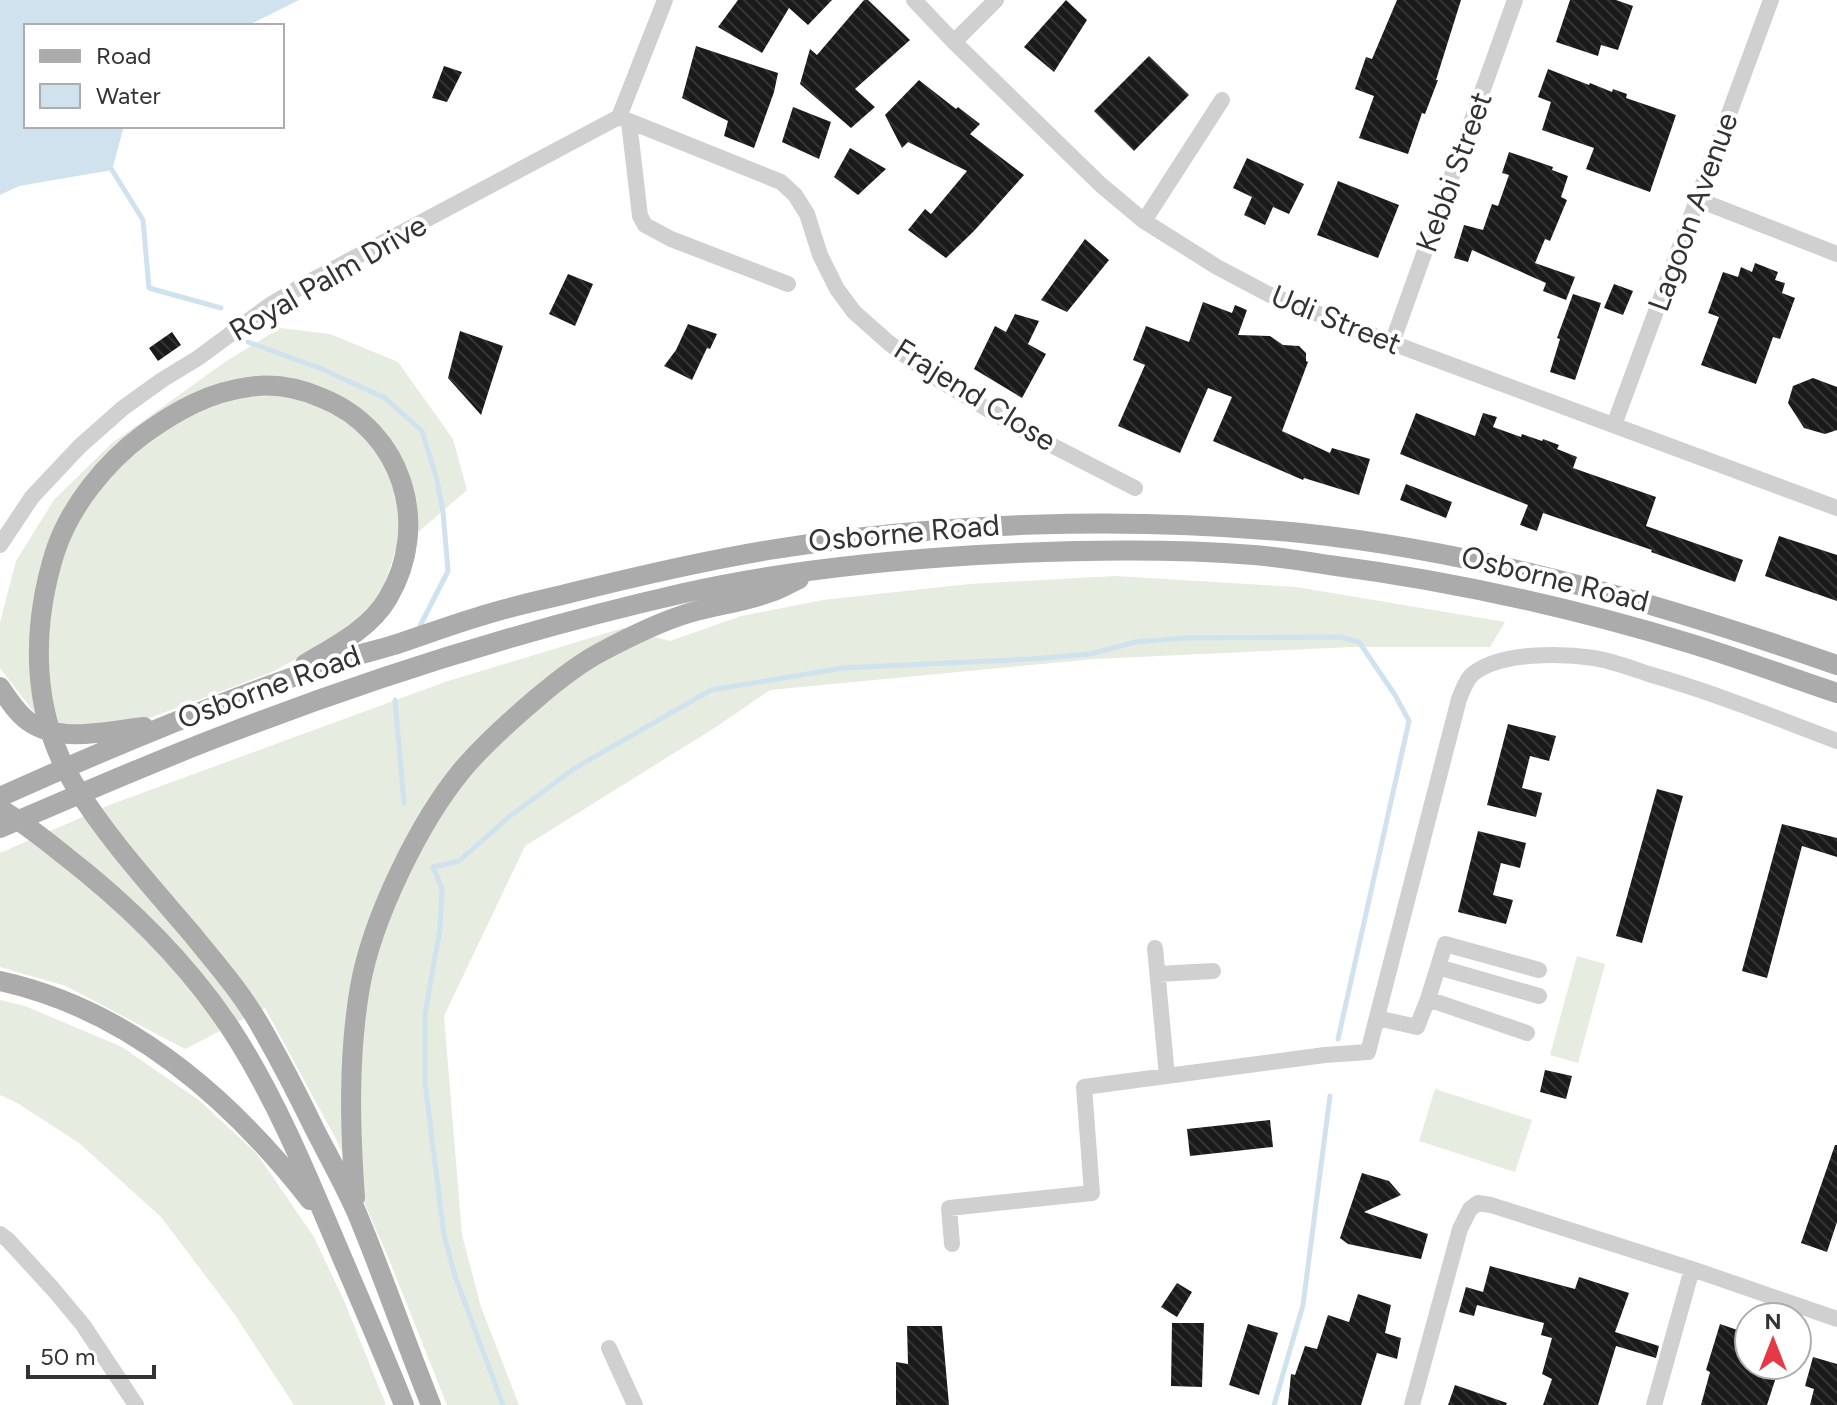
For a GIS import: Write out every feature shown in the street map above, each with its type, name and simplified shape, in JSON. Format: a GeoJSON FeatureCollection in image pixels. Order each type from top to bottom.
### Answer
{"type":"FeatureCollection","features":[{"type":"Feature","properties":{"kind":"main road"},"geometry":{"type":"LineString","coordinates":[[263,689],[347,639],[369,621],[387,600],[399,575],[407,547],[409,520],[396,464],[362,420],[336,403],[308,392],[286,387],[251,386],[195,401],[140,437],[114,460],[73,513],[57,546],[47,581],[38,644],[39,682],[45,717],[72,781],[97,818],[236,987],[260,1023],[355,1210],[431,1405]]}},
{"type":"Feature","properties":{"kind":"main road","name":"Osborne Road"},"geometry":{"type":"LineString","coordinates":[[0,797],[73,764],[263,689],[485,614],[697,563],[785,548],[915,532],[1068,525],[1182,526],[1288,532],[1370,542],[1554,579],[1774,643],[1837,665]]}},
{"type":"Feature","properties":{"kind":"main road","name":"Osborne Road"},"geometry":{"type":"LineString","coordinates":[[0,828],[231,731],[439,659],[689,592],[821,569],[901,560],[1069,551],[1197,552],[1257,555],[1376,571],[1495,592],[1693,645],[1837,693]]}},
{"type":"Feature","properties":{"kind":"main road"},"geometry":{"type":"LineString","coordinates":[[355,1210],[351,1075],[361,984],[394,885],[437,805],[491,739],[560,679],[597,654],[637,633],[686,614],[770,592],[821,569]]}},
{"type":"Feature","properties":{"kind":"main road"},"geometry":{"type":"LineString","coordinates":[[0,687],[15,709],[29,722],[47,730],[90,733],[171,724]]}},
{"type":"Feature","properties":{"kind":"main road"},"geometry":{"type":"LineString","coordinates":[[0,809],[96,880],[137,917],[182,967],[238,1040],[287,1130],[300,1175],[327,1222],[404,1405]]}},
{"type":"Feature","properties":{"kind":"main road"},"geometry":{"type":"LineString","coordinates":[[0,981],[84,1009],[123,1029],[169,1060],[300,1175]]}},
{"type":"Feature","properties":{"kind":"street"},"geometry":{"type":"LineString","coordinates":[[665,0],[624,120],[640,216],[645,225],[671,239],[788,284]]}},
{"type":"Feature","properties":{"kind":"street","name":"Udi Street"},"geometry":{"type":"LineString","coordinates":[[914,0],[1101,185],[1144,221],[1217,267],[1268,294],[1392,343],[1837,508]]}},
{"type":"Feature","properties":{"kind":"street"},"geometry":{"type":"LineString","coordinates":[[954,42],[996,0]]}},
{"type":"Feature","properties":{"kind":"street","name":"Kebbi Street"},"geometry":{"type":"LineString","coordinates":[[1392,343],[1515,0]]}},
{"type":"Feature","properties":{"kind":"street","name":"Lagoon Avenue"},"geometry":{"type":"LineString","coordinates":[[1614,425],[1771,0]]}},
{"type":"Feature","properties":{"kind":"street"},"geometry":{"type":"LineString","coordinates":[[1144,221],[1222,100]]}},
{"type":"Feature","properties":{"kind":"street","name":"Frajend Close"},"geometry":{"type":"LineString","coordinates":[[624,120],[781,182],[795,195],[807,214],[820,255],[837,289],[854,312],[889,343],[934,377],[1010,422],[1135,488]]}},
{"type":"Feature","properties":{"kind":"street","name":"Royal Palm Drive"},"geometry":{"type":"LineString","coordinates":[[0,545],[32,497],[80,446],[123,408],[270,305],[624,120]]}},
{"type":"Feature","properties":{"kind":"street"},"geometry":{"type":"LineString","coordinates":[[1699,200],[1837,254]]}},
{"type":"Feature","properties":{"kind":"street"},"geometry":{"type":"LineString","coordinates":[[952,1244],[949,1208],[1092,1193],[1084,1087],[1368,1052],[1459,699],[1464,685],[1473,674],[1510,659],[1545,655],[1597,659],[1701,689],[1837,741]]}},
{"type":"Feature","properties":{"kind":"street"},"geometry":{"type":"LineString","coordinates":[[1377,1018],[1417,1027],[1445,944],[1539,970]]}},
{"type":"Feature","properties":{"kind":"street"},"geometry":{"type":"LineString","coordinates":[[1155,948],[1167,1076]]}},
{"type":"Feature","properties":{"kind":"street"},"geometry":{"type":"LineString","coordinates":[[1438,967],[1539,996]]}},
{"type":"Feature","properties":{"kind":"street"},"geometry":{"type":"LineString","coordinates":[[1158,974],[1213,971]]}},
{"type":"Feature","properties":{"kind":"street"},"geometry":{"type":"LineString","coordinates":[[1428,999],[1527,1033]]}},
{"type":"Feature","properties":{"kind":"street"},"geometry":{"type":"LineString","coordinates":[[1412,1405],[1460,1229],[1473,1205],[1478,1203],[1692,1269],[1837,1319]]}},
{"type":"Feature","properties":{"kind":"street"},"geometry":{"type":"LineString","coordinates":[[0,1234],[83,1325],[136,1405]]}},
{"type":"Feature","properties":{"kind":"street"},"geometry":{"type":"LineString","coordinates":[[1654,1405],[1692,1269]]}},
{"type":"Feature","properties":{"kind":"street"},"geometry":{"type":"LineString","coordinates":[[609,1348],[635,1405]]}},
{"type":"Feature","properties":{"kind":"shaded area"},"geometry":{"type":"Polygon","coordinates":[[[280,328],[330,334],[398,362],[453,439],[467,490],[395,552],[380,598],[345,633],[270,673],[152,717],[56,741],[0,668],[0,622],[16,561],[54,500],[111,444],[225,362],[280,328]]]}},
{"type":"Feature","properties":{"kind":"shaded area"},"geometry":{"type":"Polygon","coordinates":[[[1115,576],[1296,587],[1505,622],[1490,647],[1352,647],[1094,659],[770,690],[525,846],[444,1016],[462,1235],[481,1307],[519,1405],[447,1405],[338,1143],[265,1008],[185,1049],[66,986],[0,967],[0,853],[112,804],[445,682],[623,628],[670,641],[741,616],[823,600],[969,584],[1115,576]]]}},
{"type":"Feature","properties":{"kind":"shaded area"},"geometry":{"type":"Polygon","coordinates":[[[1577,956],[1605,964],[1578,1063],[1550,1055],[1577,956]]]}},
{"type":"Feature","properties":{"kind":"shaded area"},"geometry":{"type":"Polygon","coordinates":[[[0,1000],[25,1006],[122,1047],[200,1101],[257,1154],[314,1237],[345,1303],[386,1405],[294,1405],[235,1315],[161,1217],[79,1143],[0,1095],[0,1000]]]}},
{"type":"Feature","properties":{"kind":"shaded area"},"geometry":{"type":"Polygon","coordinates":[[[1435,1089],[1532,1120],[1515,1172],[1419,1141],[1435,1089]]]}},
{"type":"Feature","properties":{"kind":"water"},"geometry":{"type":"Polygon","coordinates":[[[0,0],[299,0],[251,24],[24,24],[24,128],[123,128],[112,170],[19,186],[0,195],[0,0]]]}},
{"type":"Feature","properties":{"kind":"building"},"geometry":{"type":"Polygon","coordinates":[[[738,0],[832,0],[808,25],[789,8],[762,53],[718,27],[738,0]]]}},
{"type":"Feature","properties":{"kind":"building"},"geometry":{"type":"Polygon","coordinates":[[[864,0],[868,0],[910,40],[855,89],[875,107],[851,128],[800,84],[810,49],[817,55],[864,0]]]}},
{"type":"Feature","properties":{"kind":"building"},"geometry":{"type":"Polygon","coordinates":[[[1066,0],[1087,20],[1054,72],[1024,47],[1066,0]]]}},
{"type":"Feature","properties":{"kind":"building"},"geometry":{"type":"Polygon","coordinates":[[[1397,0],[1461,0],[1438,80],[1425,114],[1422,113],[1408,154],[1359,138],[1374,96],[1355,89],[1366,57],[1372,59],[1397,0]]]}},
{"type":"Feature","properties":{"kind":"building"},"geometry":{"type":"Polygon","coordinates":[[[1570,0],[1616,0],[1633,6],[1618,50],[1601,45],[1598,56],[1556,42],[1570,0]]]}},
{"type":"Feature","properties":{"kind":"building"},"geometry":{"type":"Polygon","coordinates":[[[696,46],[778,73],[754,148],[724,136],[728,121],[682,98],[696,46]]]}},
{"type":"Feature","properties":{"kind":"building"},"geometry":{"type":"Polygon","coordinates":[[[1149,56],[1189,95],[1134,151],[1094,111],[1149,56]]]}},
{"type":"Feature","properties":{"kind":"building"},"geometry":{"type":"Polygon","coordinates":[[[444,66],[462,72],[447,102],[432,98],[444,66]]]}},
{"type":"Feature","properties":{"kind":"building"},"geometry":{"type":"Polygon","coordinates":[[[1548,69],[1589,85],[1627,94],[1626,98],[1676,115],[1650,192],[1586,169],[1594,148],[1542,130],[1551,102],[1538,97],[1548,69]]]}},
{"type":"Feature","properties":{"kind":"building"},"geometry":{"type":"Polygon","coordinates":[[[919,80],[980,124],[970,134],[1024,175],[946,258],[908,230],[925,209],[931,214],[967,171],[908,142],[902,148],[885,115],[919,80]]]}},
{"type":"Feature","properties":{"kind":"building"},"geometry":{"type":"Polygon","coordinates":[[[793,107],[831,122],[819,159],[782,142],[793,107]]]}},
{"type":"Feature","properties":{"kind":"building"},"geometry":{"type":"Polygon","coordinates":[[[850,148],[886,169],[858,195],[834,177],[850,148]]]}},
{"type":"Feature","properties":{"kind":"building"},"geometry":{"type":"Polygon","coordinates":[[[1509,152],[1553,167],[1552,170],[1568,176],[1561,197],[1567,200],[1550,241],[1545,239],[1535,263],[1575,277],[1566,300],[1543,291],[1546,283],[1472,250],[1468,262],[1454,258],[1464,225],[1483,230],[1492,204],[1498,206],[1509,175],[1502,173],[1509,152]]]}},
{"type":"Feature","properties":{"kind":"building"},"geometry":{"type":"Polygon","coordinates":[[[1247,158],[1304,184],[1289,214],[1273,207],[1265,225],[1244,215],[1252,197],[1233,188],[1247,158]]]}},
{"type":"Feature","properties":{"kind":"building"},"geometry":{"type":"Polygon","coordinates":[[[1338,181],[1399,205],[1378,258],[1317,235],[1338,181]]]}},
{"type":"Feature","properties":{"kind":"building"},"geometry":{"type":"Polygon","coordinates":[[[1085,239],[1109,260],[1067,312],[1041,300],[1085,239]]]}},
{"type":"Feature","properties":{"kind":"building"},"geometry":{"type":"Polygon","coordinates":[[[1755,263],[1778,272],[1775,280],[1785,283],[1782,293],[1795,298],[1780,339],[1773,337],[1756,384],[1701,365],[1719,317],[1708,313],[1723,272],[1738,277],[1741,267],[1752,272],[1755,263]]]}},
{"type":"Feature","properties":{"kind":"building"},"geometry":{"type":"Polygon","coordinates":[[[568,274],[593,284],[575,326],[549,314],[568,274]]]}},
{"type":"Feature","properties":{"kind":"building"},"geometry":{"type":"Polygon","coordinates":[[[1614,284],[1633,291],[1623,315],[1604,308],[1614,284]]]}},
{"type":"Feature","properties":{"kind":"building"},"geometry":{"type":"Polygon","coordinates":[[[1573,294],[1601,303],[1575,380],[1550,372],[1560,339],[1557,338],[1573,294]]]}},
{"type":"Feature","properties":{"kind":"building"},"geometry":{"type":"Polygon","coordinates":[[[1203,302],[1232,313],[1235,305],[1247,310],[1238,335],[1270,336],[1283,345],[1299,346],[1306,353],[1308,362],[1282,431],[1330,453],[1332,448],[1370,459],[1359,495],[1303,480],[1213,441],[1232,397],[1208,388],[1180,453],[1118,426],[1145,365],[1133,360],[1146,326],[1189,342],[1203,302]]]}},
{"type":"Feature","properties":{"kind":"building"},"geometry":{"type":"Polygon","coordinates":[[[1015,314],[1039,321],[1028,344],[1046,354],[1022,398],[974,369],[995,326],[1006,332],[1015,314]]]}},
{"type":"Feature","properties":{"kind":"building"},"geometry":{"type":"Polygon","coordinates":[[[688,324],[717,334],[692,380],[664,366],[676,350],[688,324]]]}},
{"type":"Feature","properties":{"kind":"building"},"geometry":{"type":"Polygon","coordinates":[[[460,331],[503,346],[481,415],[448,378],[460,331]]]}},
{"type":"Feature","properties":{"kind":"building"},"geometry":{"type":"Polygon","coordinates":[[[172,332],[181,345],[158,361],[149,348],[172,332]]]}},
{"type":"Feature","properties":{"kind":"building"},"geometry":{"type":"Polygon","coordinates":[[[1813,378],[1837,387],[1837,430],[1825,434],[1804,428],[1788,403],[1793,386],[1813,378]]]}},
{"type":"Feature","properties":{"kind":"building"},"geometry":{"type":"Polygon","coordinates":[[[1416,413],[1475,436],[1483,413],[1497,417],[1493,427],[1559,445],[1557,449],[1577,457],[1573,468],[1656,497],[1646,526],[1743,560],[1735,582],[1543,513],[1537,531],[1520,525],[1528,505],[1400,454],[1416,413]]]}},
{"type":"Feature","properties":{"kind":"building"},"geometry":{"type":"Polygon","coordinates":[[[1406,484],[1452,502],[1446,518],[1400,500],[1406,484]]]}},
{"type":"Feature","properties":{"kind":"building"},"geometry":{"type":"Polygon","coordinates":[[[1779,536],[1837,555],[1837,601],[1765,576],[1779,536]]]}},
{"type":"Feature","properties":{"kind":"building"},"geometry":{"type":"Polygon","coordinates":[[[1508,724],[1556,736],[1549,761],[1530,756],[1522,788],[1542,793],[1536,817],[1487,805],[1508,724]]]}},
{"type":"Feature","properties":{"kind":"building"},"geometry":{"type":"Polygon","coordinates":[[[1657,789],[1683,796],[1642,943],[1616,936],[1657,789]]]}},
{"type":"Feature","properties":{"kind":"building"},"geometry":{"type":"Polygon","coordinates":[[[1782,824],[1837,838],[1837,857],[1802,846],[1767,978],[1742,971],[1782,824]]]}},
{"type":"Feature","properties":{"kind":"building"},"geometry":{"type":"Polygon","coordinates":[[[1478,831],[1526,843],[1520,868],[1501,863],[1493,895],[1513,900],[1506,924],[1458,912],[1478,831]]]}},
{"type":"Feature","properties":{"kind":"building"},"geometry":{"type":"Polygon","coordinates":[[[1545,1070],[1572,1076],[1566,1099],[1540,1092],[1545,1070]]]}},
{"type":"Feature","properties":{"kind":"building"},"geometry":{"type":"Polygon","coordinates":[[[1270,1120],[1273,1147],[1190,1156],[1187,1129],[1270,1120]]]}},
{"type":"Feature","properties":{"kind":"building"},"geometry":{"type":"Polygon","coordinates":[[[1835,1145],[1837,1222],[1827,1252],[1801,1243],[1835,1145]]]}},
{"type":"Feature","properties":{"kind":"building"},"geometry":{"type":"Polygon","coordinates":[[[1362,1173],[1389,1181],[1401,1195],[1364,1212],[1428,1234],[1421,1259],[1348,1244],[1340,1238],[1362,1173]]]}},
{"type":"Feature","properties":{"kind":"building"},"geometry":{"type":"Polygon","coordinates":[[[1490,1266],[1575,1289],[1579,1277],[1629,1293],[1615,1332],[1659,1346],[1656,1358],[1616,1346],[1598,1405],[1543,1405],[1552,1379],[1542,1374],[1552,1338],[1541,1335],[1544,1323],[1477,1305],[1474,1316],[1459,1312],[1466,1287],[1483,1292],[1490,1266]]]}},
{"type":"Feature","properties":{"kind":"building"},"geometry":{"type":"Polygon","coordinates":[[[1177,1283],[1192,1292],[1177,1317],[1161,1307],[1177,1283]]]}},
{"type":"Feature","properties":{"kind":"building"},"geometry":{"type":"Polygon","coordinates":[[[1358,1294],[1391,1305],[1385,1333],[1401,1338],[1397,1359],[1377,1353],[1361,1405],[1288,1405],[1291,1374],[1295,1375],[1305,1346],[1317,1349],[1328,1315],[1349,1322],[1358,1294]]]}},
{"type":"Feature","properties":{"kind":"building"},"geometry":{"type":"Polygon","coordinates":[[[1172,1323],[1204,1323],[1202,1387],[1171,1386],[1172,1323]]]}},
{"type":"Feature","properties":{"kind":"building"},"geometry":{"type":"Polygon","coordinates":[[[1248,1324],[1278,1333],[1259,1395],[1229,1385],[1248,1324]]]}},
{"type":"Feature","properties":{"kind":"building"},"geometry":{"type":"Polygon","coordinates":[[[1720,1324],[1733,1328],[1733,1381],[1775,1381],[1767,1405],[1701,1405],[1710,1372],[1706,1370],[1720,1324]]]}},
{"type":"Feature","properties":{"kind":"building"},"geometry":{"type":"Polygon","coordinates":[[[907,1326],[942,1326],[949,1405],[896,1405],[896,1362],[908,1364],[907,1326]]]}},
{"type":"Feature","properties":{"kind":"building"},"geometry":{"type":"Polygon","coordinates":[[[1813,1357],[1837,1364],[1837,1405],[1810,1405],[1814,1389],[1805,1386],[1806,1381],[1813,1381],[1813,1357]]]}},
{"type":"Feature","properties":{"kind":"building"},"geometry":{"type":"Polygon","coordinates":[[[1455,1385],[1507,1403],[1448,1405],[1455,1385]]]}},
{"type":"Feature","properties":{"kind":"waterway"},"geometry":{"type":"LineString","coordinates":[[112,170],[143,220],[149,288],[221,308]]}},
{"type":"Feature","properties":{"kind":"waterway"},"geometry":{"type":"LineString","coordinates":[[248,342],[322,369],[385,398],[422,431],[443,512],[448,571],[420,626]]}},
{"type":"Feature","properties":{"kind":"waterway"},"geometry":{"type":"LineString","coordinates":[[503,1405],[455,1276],[444,1235],[425,1083],[425,1014],[440,929],[442,888],[433,867],[459,861],[510,816],[575,768],[711,690],[843,668],[1090,654],[1136,642],[1185,638],[1340,637],[1359,642],[1409,721],[1338,1039]]}},
{"type":"Feature","properties":{"kind":"waterway"},"geometry":{"type":"LineString","coordinates":[[395,700],[404,803]]}},
{"type":"Feature","properties":{"kind":"waterway"},"geometry":{"type":"LineString","coordinates":[[1274,1405],[1303,1305],[1330,1096]]}}]}
